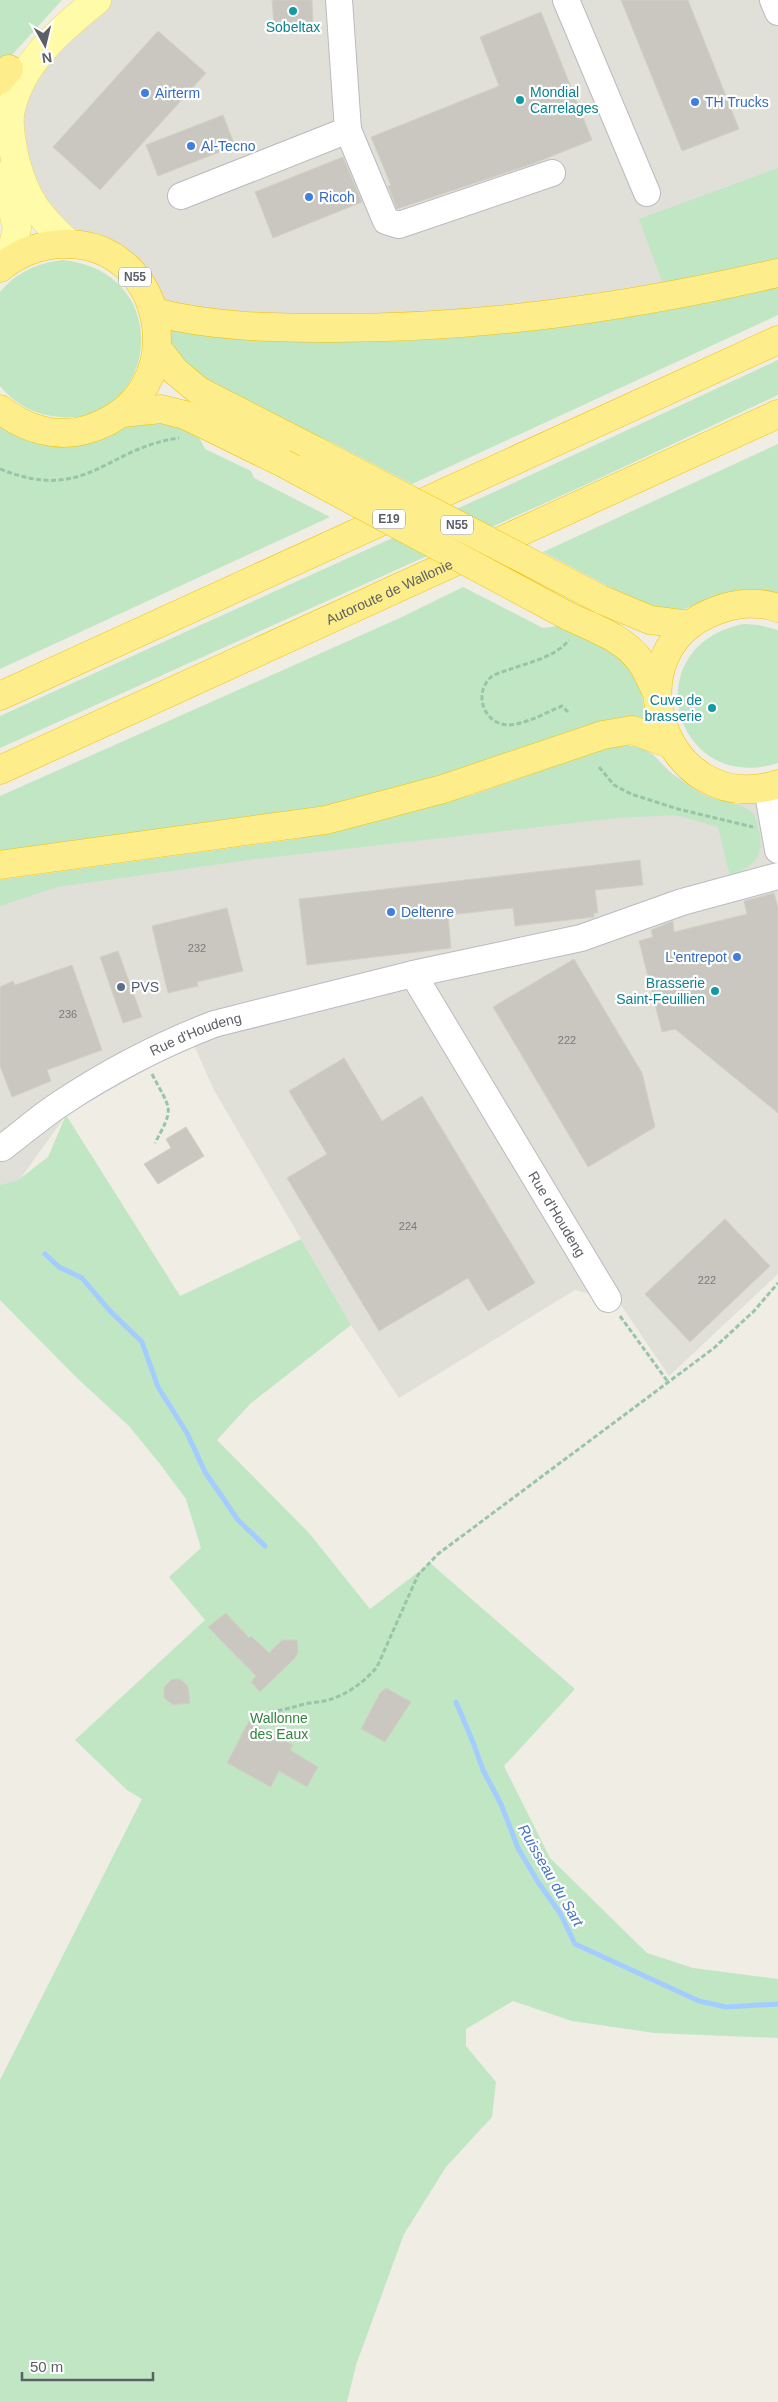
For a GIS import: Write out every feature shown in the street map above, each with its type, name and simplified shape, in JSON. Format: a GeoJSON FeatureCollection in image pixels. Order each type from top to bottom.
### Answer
{"type":"FeatureCollection","features":[{"type":"Feature","properties":{"kind":"highway","name":"N55"},"geometry":{"type":"LineString","coordinates":[[0,409],[13,420],[34,429],[57,433],[80,432],[102,425],[122,413],[135,400],[146,384],[157,348],[154,312],[139,282],[115,259],[85,246],[69,244],[48,245],[28,250],[5,264]]}},
{"type":"Feature","properties":{"kind":"highway"},"geometry":{"type":"LineString","coordinates":[[154,312],[186,320],[292,328],[394,328],[515,320],[578,311],[702,290],[778,273]]}},
{"type":"Feature","properties":{"kind":"highway","name":"E19"},"geometry":{"type":"LineString","coordinates":[[0,696],[778,340]]}},
{"type":"Feature","properties":{"kind":"highway","name":"N55"},"geometry":{"type":"LineString","coordinates":[[157,348],[175,371],[199,391],[602,600],[650,620],[690,625]]}},
{"type":"Feature","properties":{"kind":"highway","name":"N55"},"geometry":{"type":"LineString","coordinates":[[122,413],[161,409],[185,415],[283,463],[568,624],[618,641],[634,653],[642,663],[657,694]]}},
{"type":"Feature","properties":{"kind":"highway","name":"Autoroute de Wallonie"},"geometry":{"type":"LineString","coordinates":[[0,770],[778,414]]}},
{"type":"Feature","properties":{"kind":"highway","name":"N55"},"geometry":{"type":"LineString","coordinates":[[773,786],[744,789],[715,782],[702,776],[684,762],[670,744],[660,719],[657,694],[661,670],[667,653],[690,625],[709,613],[730,606],[752,604],[778,608]]}},
{"type":"Feature","properties":{"kind":"highway"},"geometry":{"type":"LineString","coordinates":[[0,865],[326,820],[443,789],[602,735],[632,730],[670,744]]}},
{"type":"Feature","properties":{"kind":"main road"},"geometry":{"type":"LineString","coordinates":[[0,102],[5,75],[76,0]]}},
{"type":"Feature","properties":{"kind":"main road"},"geometry":{"type":"LineString","coordinates":[[69,244],[42,219],[27,197],[19,175],[11,136],[10,111],[19,85],[32,63],[45,47],[97,0]]}},
{"type":"Feature","properties":{"kind":"main road"},"geometry":{"type":"LineString","coordinates":[[0,162],[17,228],[5,264]]}},
{"type":"Feature","properties":{"kind":"street"},"geometry":{"type":"LineString","coordinates":[[339,0],[348,130],[386,221],[399,226],[552,173]]}},
{"type":"Feature","properties":{"kind":"street"},"geometry":{"type":"LineString","coordinates":[[566,0],[647,194]]}},
{"type":"Feature","properties":{"kind":"street"},"geometry":{"type":"LineString","coordinates":[[773,0],[778,12]]}},
{"type":"Feature","properties":{"kind":"street"},"geometry":{"type":"LineString","coordinates":[[181,196],[348,130]]}},
{"type":"Feature","properties":{"kind":"street"},"geometry":{"type":"LineString","coordinates":[[773,786],[773,823],[778,850]]}},
{"type":"Feature","properties":{"kind":"street","name":"Rue d'Houdeng"},"geometry":{"type":"LineString","coordinates":[[2,1148],[59,1104],[143,1056],[214,1024],[413,974],[581,938],[682,902],[778,876]]}},
{"type":"Feature","properties":{"kind":"street","name":"Rue d'Houdeng"},"geometry":{"type":"LineString","coordinates":[[413,974],[608,1299]]}},
{"type":"Feature","properties":{"kind":"path"},"geometry":{"type":"LineString","coordinates":[[0,469],[19,476],[59,481],[90,473],[151,443],[187,438]]}},
{"type":"Feature","properties":{"kind":"path"},"geometry":{"type":"LineString","coordinates":[[568,624],[569,640],[563,647],[491,676],[484,687],[482,702],[494,722],[504,726],[517,724],[562,706],[568,712]]}},
{"type":"Feature","properties":{"kind":"path"},"geometry":{"type":"LineString","coordinates":[[599,767],[614,785],[631,794],[678,809],[752,827],[773,823]]}},
{"type":"Feature","properties":{"kind":"path"},"geometry":{"type":"LineString","coordinates":[[143,1056],[169,1107],[170,1116],[155,1143]]}},
{"type":"Feature","properties":{"kind":"path"},"geometry":{"type":"LineString","coordinates":[[270,1711],[283,1711],[309,1703],[327,1701],[352,1689],[367,1678],[377,1668],[418,1575],[438,1554],[714,1348],[754,1311],[778,1283]]}},
{"type":"Feature","properties":{"kind":"path"},"geometry":{"type":"LineString","coordinates":[[608,1299],[668,1382]]}},
{"type":"Feature","properties":{"kind":"shaded area"},"geometry":{"type":"Polygon","coordinates":[[[107,0],[778,0],[778,265],[520,310],[323,316],[201,310],[168,305],[155,287],[82,234],[70,229],[38,199],[19,132],[31,81],[107,0]]]}},
{"type":"Feature","properties":{"kind":"shaded area"},"geometry":{"type":"Polygon","coordinates":[[[633,746],[653,754],[670,772],[703,794],[720,801],[737,804],[778,798],[778,1274],[669,1376],[619,1302],[575,1290],[399,1398],[351,1325],[214,1090],[193,1043],[66,1115],[0,1207],[0,880],[297,839],[375,822],[473,795],[606,748],[633,746]]]}},
{"type":"Feature","properties":{"kind":"green space"},"geometry":{"type":"Polygon","coordinates":[[[0,0],[62,0],[0,68],[0,0]]]}},
{"type":"Feature","properties":{"kind":"green space"},"geometry":{"type":"Polygon","coordinates":[[[778,168],[778,265],[663,284],[639,219],[778,168]]]}},
{"type":"Feature","properties":{"kind":"green space"},"geometry":{"type":"Polygon","coordinates":[[[63,260],[100,271],[125,291],[138,318],[141,347],[133,375],[117,398],[92,413],[59,417],[41,414],[26,408],[0,386],[0,292],[13,279],[28,270],[45,263],[63,260]]]}},
{"type":"Feature","properties":{"kind":"green space"},"geometry":{"type":"Polygon","coordinates":[[[778,286],[778,315],[412,484],[329,441],[316,440],[195,375],[172,345],[166,329],[266,339],[367,341],[433,339],[778,286]]]}},
{"type":"Feature","properties":{"kind":"green space"},"geometry":{"type":"Polygon","coordinates":[[[778,360],[778,395],[585,485],[0,748],[0,716],[494,492],[778,360]]]}},
{"type":"Feature","properties":{"kind":"green space"},"geometry":{"type":"Polygon","coordinates":[[[154,420],[175,423],[197,434],[205,449],[251,471],[254,478],[330,517],[0,669],[0,426],[11,433],[36,442],[74,445],[100,439],[134,424],[154,420]]]}},
{"type":"Feature","properties":{"kind":"green space"},"geometry":{"type":"Polygon","coordinates":[[[778,444],[778,594],[754,591],[729,592],[684,609],[666,611],[628,601],[619,592],[543,552],[778,444]]]}},
{"type":"Feature","properties":{"kind":"green space"},"geometry":{"type":"Polygon","coordinates":[[[463,587],[543,628],[565,625],[614,651],[626,661],[641,689],[646,722],[414,786],[310,812],[0,853],[0,796],[402,617],[463,587]]]}},
{"type":"Feature","properties":{"kind":"green space"},"geometry":{"type":"Polygon","coordinates":[[[743,624],[759,625],[778,630],[778,763],[742,767],[713,758],[692,739],[680,714],[678,686],[688,660],[709,638],[743,624]]]}},
{"type":"Feature","properties":{"kind":"green space"},"geometry":{"type":"Polygon","coordinates":[[[621,745],[644,749],[673,774],[700,793],[742,806],[752,812],[755,816],[761,845],[759,853],[752,864],[730,876],[718,827],[676,815],[617,818],[256,859],[57,887],[0,906],[0,880],[297,839],[375,822],[473,795],[606,748],[621,745]]]}},
{"type":"Feature","properties":{"kind":"green space","name":"Wallonne des Eaux"},"geometry":{"type":"Polygon","coordinates":[[[66,1115],[180,1296],[301,1239],[351,1325],[250,1404],[217,1440],[309,1533],[370,1609],[430,1563],[575,1689],[504,1766],[550,1858],[647,1953],[693,1968],[778,1979],[778,2038],[655,2033],[572,2021],[513,2001],[466,2029],[466,2046],[496,2082],[492,2117],[446,2167],[404,2234],[356,2365],[347,2402],[0,2402],[0,2080],[142,1799],[127,1790],[75,1740],[205,1620],[169,1577],[201,1548],[186,1499],[129,1426],[76,1377],[0,1300],[0,1185],[17,1181],[48,1157],[66,1115]]]}},
{"type":"Feature","properties":{"kind":"building","name":"Sobeltax"},"geometry":{"type":"Polygon","coordinates":[[[272,0],[312,0],[313,22],[274,24],[272,0]]]}},
{"type":"Feature","properties":{"kind":"building","name":"TH Trucks"},"geometry":{"type":"Polygon","coordinates":[[[621,0],[688,0],[739,129],[682,151],[621,0]]]}},
{"type":"Feature","properties":{"kind":"building","name":"Mondial Carrelages"},"geometry":{"type":"Polygon","coordinates":[[[541,12],[592,140],[535,163],[397,209],[388,186],[391,185],[371,137],[499,86],[480,37],[541,12]]]}},
{"type":"Feature","properties":{"kind":"building","name":"Airterm"},"geometry":{"type":"Polygon","coordinates":[[[158,31],[206,73],[100,190],[53,147],[158,31]]]}},
{"type":"Feature","properties":{"kind":"building","name":"Al-Tecno"},"geometry":{"type":"Polygon","coordinates":[[[223,115],[235,146],[158,176],[146,145],[223,115]]]}},
{"type":"Feature","properties":{"kind":"building","name":"Ricoh"},"geometry":{"type":"Polygon","coordinates":[[[343,157],[362,202],[273,238],[255,192],[343,157]]]}},
{"type":"Feature","properties":{"kind":"building","name":"Deltenre"},"geometry":{"type":"Polygon","coordinates":[[[640,860],[643,885],[595,890],[598,913],[594,913],[594,917],[515,926],[513,908],[448,915],[451,948],[307,965],[299,899],[640,860]]]}},
{"type":"Feature","properties":{"kind":"building","name":"Brasserie Saint-Feuillien"},"geometry":{"type":"Polygon","coordinates":[[[774,893],[778,908],[778,1113],[675,1029],[662,1032],[639,941],[653,937],[651,930],[673,921],[674,932],[747,914],[744,901],[774,893]]]}},
{"type":"Feature","properties":{"kind":"building"},"geometry":{"type":"Polygon","coordinates":[[[227,908],[243,971],[197,982],[198,986],[168,993],[152,926],[227,908]]]}},
{"type":"Feature","properties":{"kind":"building","name":"PVS"},"geometry":{"type":"Polygon","coordinates":[[[118,951],[142,1017],[123,1023],[100,957],[118,951]]]}},
{"type":"Feature","properties":{"kind":"building"},"geometry":{"type":"Polygon","coordinates":[[[574,959],[642,1073],[655,1127],[588,1167],[493,1007],[574,959]]]}},
{"type":"Feature","properties":{"kind":"building"},"geometry":{"type":"Polygon","coordinates":[[[72,965],[102,1050],[47,1070],[51,1081],[12,1097],[0,1066],[0,987],[13,981],[15,985],[72,965]]]}},
{"type":"Feature","properties":{"kind":"building"},"geometry":{"type":"Polygon","coordinates":[[[344,1058],[382,1121],[422,1096],[535,1283],[488,1311],[468,1278],[379,1331],[287,1178],[327,1154],[289,1091],[344,1058]]]}},
{"type":"Feature","properties":{"kind":"building"},"geometry":{"type":"Polygon","coordinates":[[[186,1127],[204,1156],[158,1184],[144,1164],[171,1148],[166,1139],[186,1127]]]}},
{"type":"Feature","properties":{"kind":"building"},"geometry":{"type":"Polygon","coordinates":[[[725,1219],[770,1266],[690,1342],[645,1294],[725,1219]]]}},
{"type":"Feature","properties":{"kind":"building"},"geometry":{"type":"Polygon","coordinates":[[[226,1613],[249,1638],[251,1636],[269,1653],[282,1640],[297,1640],[298,1652],[295,1658],[260,1692],[251,1682],[256,1676],[208,1627],[226,1613]]]}},
{"type":"Feature","properties":{"kind":"building"},"geometry":{"type":"Polygon","coordinates":[[[172,1679],[180,1679],[188,1686],[190,1703],[173,1705],[164,1698],[164,1687],[172,1679]]]}},
{"type":"Feature","properties":{"kind":"building"},"geometry":{"type":"Polygon","coordinates":[[[386,1688],[411,1702],[385,1742],[361,1729],[380,1693],[386,1688]]]}},
{"type":"Feature","properties":{"kind":"building"},"geometry":{"type":"Polygon","coordinates":[[[249,1721],[293,1745],[290,1750],[318,1767],[307,1787],[279,1771],[271,1787],[227,1763],[249,1721]]]}},
{"type":"Feature","properties":{"kind":"waterway"},"geometry":{"type":"LineString","coordinates":[[45,1254],[59,1267],[82,1278],[110,1311],[142,1342],[158,1387],[187,1433],[205,1472],[238,1520],[265,1546]]}},
{"type":"Feature","properties":{"kind":"waterway","name":"Ruisseau du Sart"},"geometry":{"type":"LineString","coordinates":[[456,1702],[483,1770],[501,1804],[518,1848],[538,1882],[560,1913],[575,1944],[699,2001],[726,2007],[778,2004]]}},
{"type":"Feature","properties":{"kind":"place","name":"Sobeltax"},"geometry":{"type":"Point","coordinates":[293,11]}},
{"type":"Feature","properties":{"kind":"place","name":"Airterm"},"geometry":{"type":"Point","coordinates":[145,93]}},
{"type":"Feature","properties":{"kind":"place","name":"Mondial Carrelages"},"geometry":{"type":"Point","coordinates":[520,100]}},
{"type":"Feature","properties":{"kind":"place","name":"TH Trucks"},"geometry":{"type":"Point","coordinates":[695,102]}},
{"type":"Feature","properties":{"kind":"place","name":"Al-Tecno"},"geometry":{"type":"Point","coordinates":[191,146]}},
{"type":"Feature","properties":{"kind":"place","name":"Ricoh"},"geometry":{"type":"Point","coordinates":[309,197]}},
{"type":"Feature","properties":{"kind":"place","name":"Cuve de brasserie"},"geometry":{"type":"Point","coordinates":[712,708]}},
{"type":"Feature","properties":{"kind":"place","name":"Deltenre"},"geometry":{"type":"Point","coordinates":[391,912]}},
{"type":"Feature","properties":{"kind":"place","name":"L'entrepot"},"geometry":{"type":"Point","coordinates":[737,957]}},
{"type":"Feature","properties":{"kind":"place","name":"PVS"},"geometry":{"type":"Point","coordinates":[121,987]}},
{"type":"Feature","properties":{"kind":"place","name":"Brasserie Saint-Feuillien"},"geometry":{"type":"Point","coordinates":[715,991]}}]}
